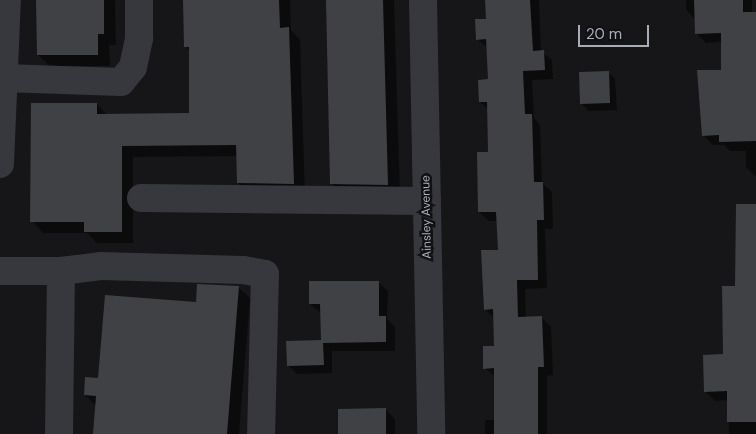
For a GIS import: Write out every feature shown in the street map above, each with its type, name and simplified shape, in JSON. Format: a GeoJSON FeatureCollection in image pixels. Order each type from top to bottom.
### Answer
{"type":"FeatureCollection","features":[{"type":"Feature","properties":{"kind":"street"},"geometry":{"type":"LineString","coordinates":[[0,164],[7,0]]}},
{"type":"Feature","properties":{"kind":"street"},"geometry":{"type":"LineString","coordinates":[[4,78],[121,82],[133,67],[139,38],[139,0]]}},
{"type":"Feature","properties":{"kind":"street","name":"Ainsley Avenue"},"geometry":{"type":"LineString","coordinates":[[422,0],[431,434]]}},
{"type":"Feature","properties":{"kind":"street"},"geometry":{"type":"LineString","coordinates":[[141,198],[427,201]]}},
{"type":"Feature","properties":{"kind":"street"},"geometry":{"type":"LineString","coordinates":[[0,271],[62,271],[101,266],[243,270],[265,274],[261,434]]}},
{"type":"Feature","properties":{"kind":"street"},"geometry":{"type":"LineString","coordinates":[[59,434],[62,271]]}},
{"type":"Feature","properties":{"kind":"building"},"geometry":{"type":"Polygon","coordinates":[[[36,0],[104,0],[104,34],[98,34],[98,55],[37,55],[36,0]]]}},
{"type":"Feature","properties":{"kind":"building"},"geometry":{"type":"Polygon","coordinates":[[[183,0],[279,0],[280,28],[289,27],[294,184],[237,183],[236,145],[122,146],[122,232],[84,232],[84,222],[30,222],[31,103],[97,103],[97,114],[189,113],[189,47],[184,47],[183,0]]]}},
{"type":"Feature","properties":{"kind":"building"},"geometry":{"type":"Polygon","coordinates":[[[326,0],[383,0],[388,185],[330,184],[326,0]]]}},
{"type":"Feature","properties":{"kind":"building"},"geometry":{"type":"Polygon","coordinates":[[[485,0],[530,0],[533,51],[544,50],[545,70],[523,71],[525,114],[532,114],[534,182],[543,182],[544,220],[537,220],[538,280],[517,280],[518,317],[542,316],[544,367],[538,367],[538,434],[494,434],[494,368],[483,369],[483,346],[494,346],[493,309],[484,310],[481,250],[498,250],[496,212],[478,212],[477,152],[488,152],[487,102],[479,102],[478,80],[488,79],[486,39],[476,40],[475,19],[486,19],[485,0]]]}},
{"type":"Feature","properties":{"kind":"building"},"geometry":{"type":"Polygon","coordinates":[[[694,0],[743,0],[743,12],[756,12],[756,141],[719,142],[719,135],[702,136],[697,70],[721,70],[721,33],[695,34],[694,0]]]}},
{"type":"Feature","properties":{"kind":"building"},"geometry":{"type":"Polygon","coordinates":[[[609,71],[610,103],[580,104],[579,72],[609,71]]]}},
{"type":"Feature","properties":{"kind":"building"},"geometry":{"type":"Polygon","coordinates":[[[736,204],[756,204],[756,422],[727,422],[727,391],[704,392],[703,355],[723,354],[722,286],[735,286],[736,204]]]}},
{"type":"Feature","properties":{"kind":"building"},"geometry":{"type":"Polygon","coordinates":[[[309,281],[379,281],[379,316],[386,316],[386,342],[323,343],[324,365],[287,366],[286,341],[321,340],[320,304],[309,304],[309,281]]]}},
{"type":"Feature","properties":{"kind":"building"},"geometry":{"type":"Polygon","coordinates":[[[197,284],[239,286],[227,434],[93,434],[96,396],[84,395],[85,377],[98,378],[105,295],[196,302],[197,284]]]}},
{"type":"Feature","properties":{"kind":"building"},"geometry":{"type":"Polygon","coordinates":[[[386,408],[386,434],[338,434],[338,409],[386,408]]]}}]}
